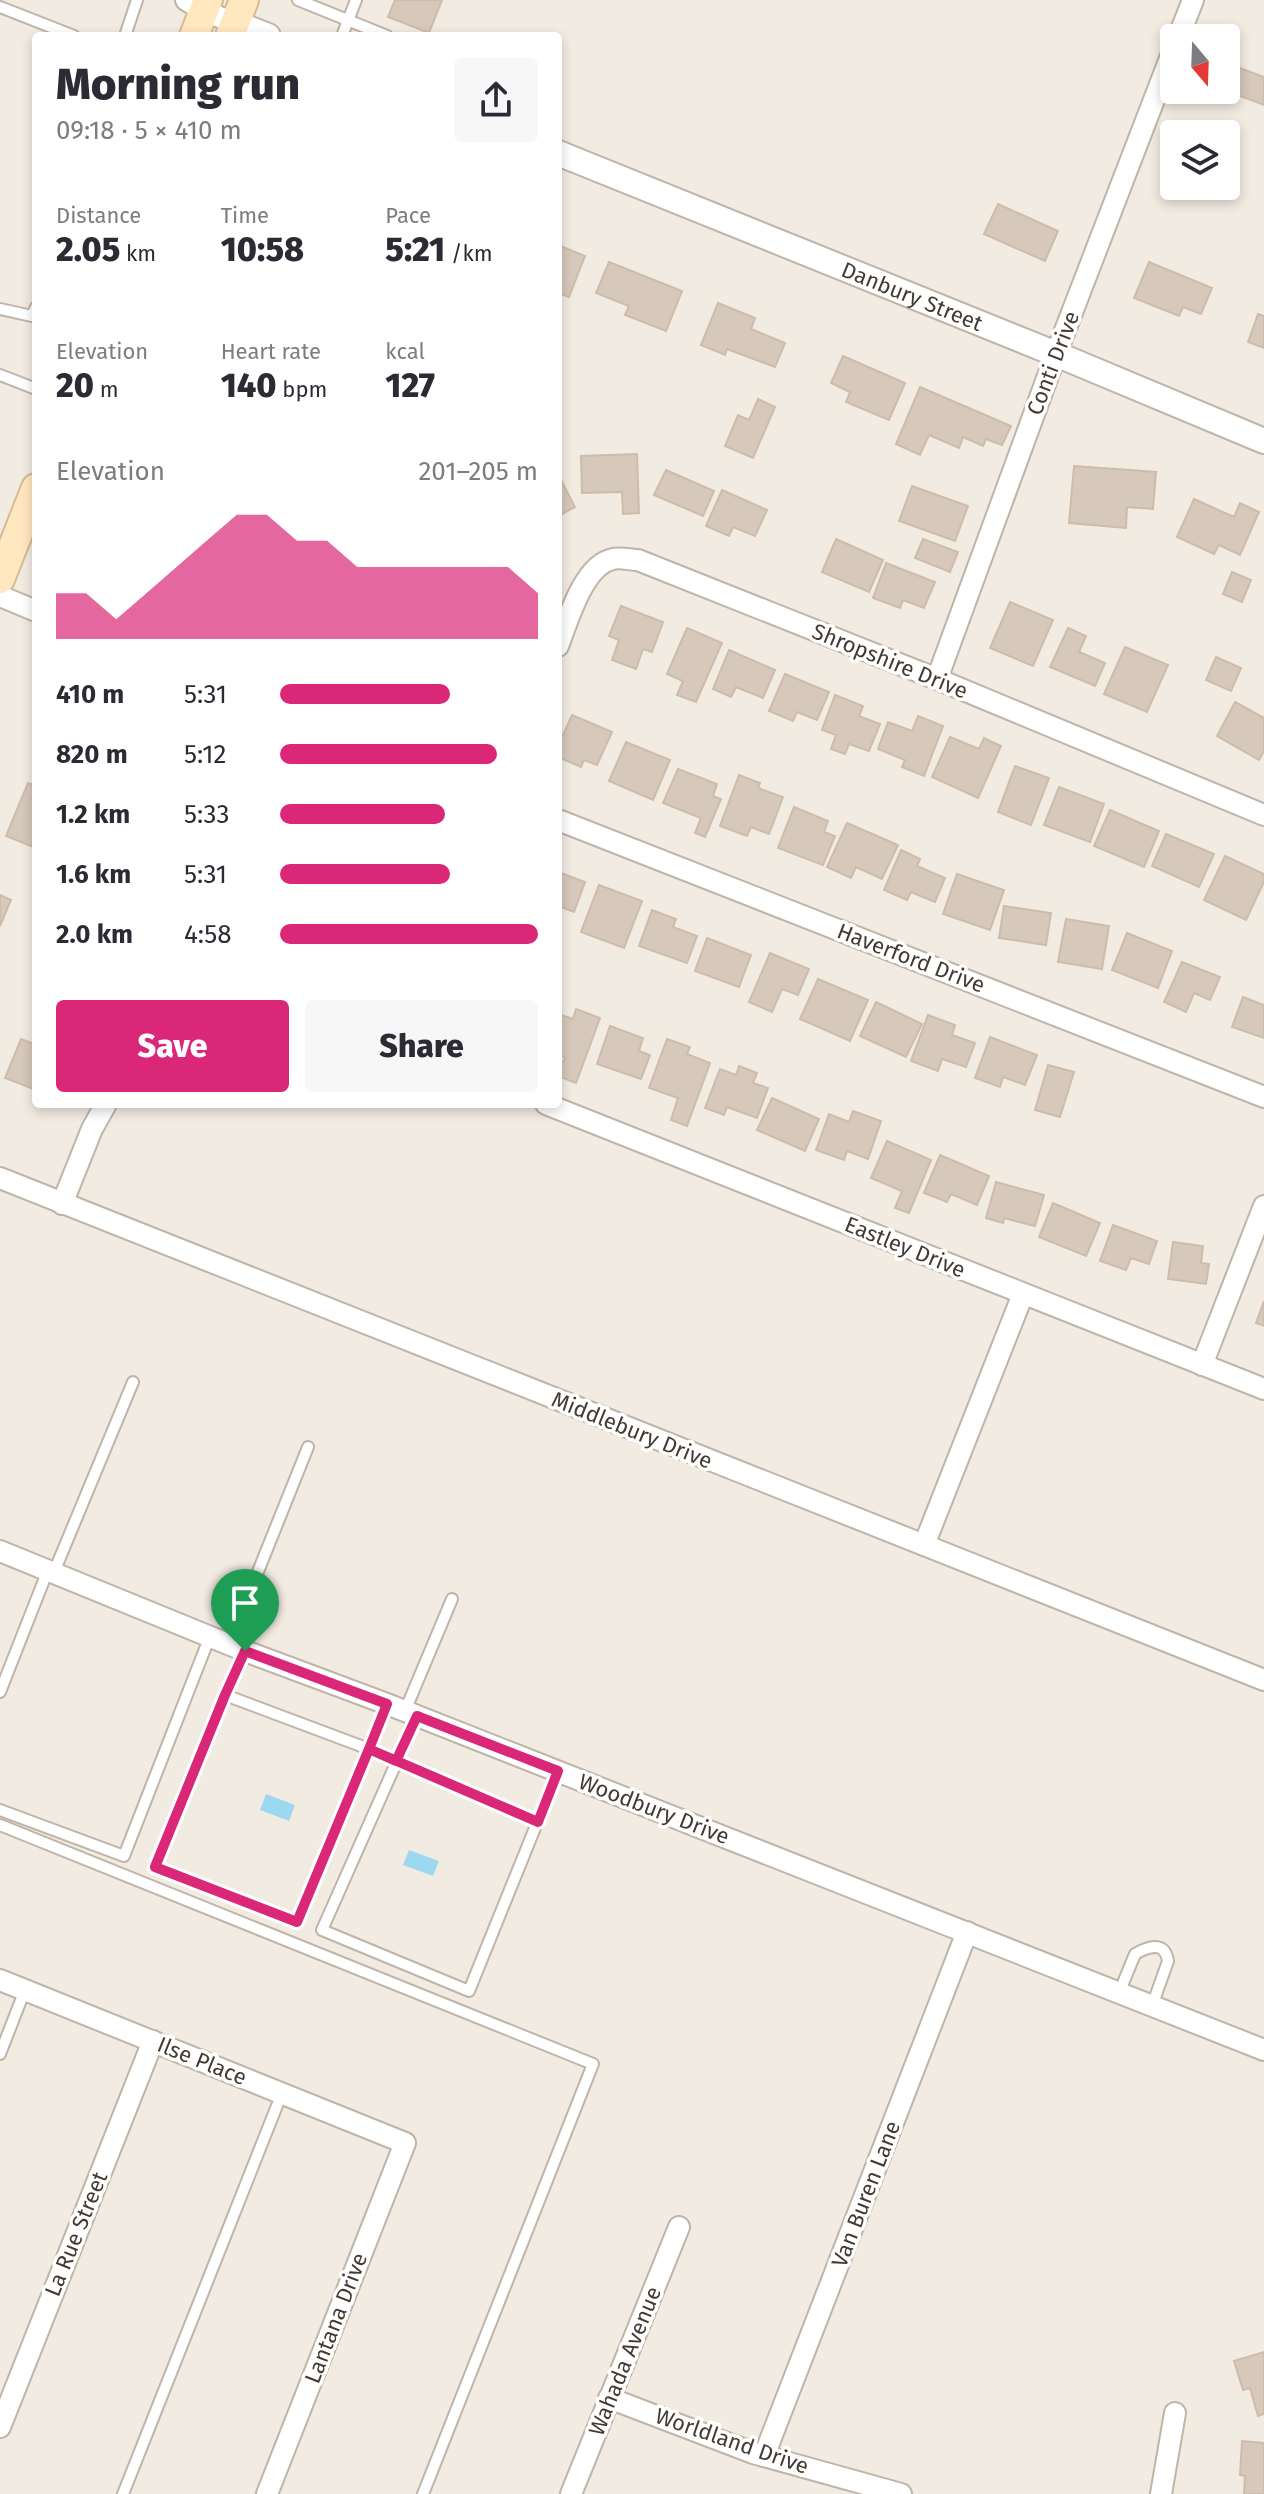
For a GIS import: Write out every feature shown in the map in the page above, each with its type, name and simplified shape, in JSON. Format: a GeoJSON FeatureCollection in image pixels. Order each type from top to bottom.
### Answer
{"type":"FeatureCollection","features":[{"type":"Feature","properties":{"kind":"main road"},"geometry":{"type":"LineString","coordinates":[[3,562],[32,497]]}},
{"type":"Feature","properties":{"kind":"street"},"geometry":{"type":"LineString","coordinates":[[1184,24],[1193,0]]}},
{"type":"Feature","properties":{"kind":"street"},"geometry":{"type":"LineString","coordinates":[[198,12],[236,20],[260,32]]}},
{"type":"Feature","properties":{"kind":"street","name":"Conti Drive"},"geometry":{"type":"LineString","coordinates":[[937,679],[1056,354],[1160,84]]}},
{"type":"Feature","properties":{"kind":"street","name":"Danbury Street"},"geometry":{"type":"LineString","coordinates":[[562,155],[1264,441]]}},
{"type":"Feature","properties":{"kind":"street","name":"Shropshire Drive"},"geometry":{"type":"LineString","coordinates":[[562,636],[584,584],[596,568],[612,559],[638,560],[937,679],[1264,815]]}},
{"type":"Feature","properties":{"kind":"street"},"geometry":{"type":"LineString","coordinates":[[0,596],[32,609]]}},
{"type":"Feature","properties":{"kind":"street","name":"Haverford Drive"},"geometry":{"type":"LineString","coordinates":[[562,822],[1264,1097]]}},
{"type":"Feature","properties":{"kind":"street"},"geometry":{"type":"LineString","coordinates":[[62,1204],[92,1129],[104,1108]]}},
{"type":"Feature","properties":{"kind":"street","name":"Eastley Drive"},"geometry":{"type":"LineString","coordinates":[[556,1108],[1264,1389]]}},
{"type":"Feature","properties":{"kind":"street","name":"Middlebury Drive"},"geometry":{"type":"LineString","coordinates":[[0,1178],[1264,1680]]}},
{"type":"Feature","properties":{"kind":"street"},"geometry":{"type":"LineString","coordinates":[[1202,1365],[1264,1206]]}},
{"type":"Feature","properties":{"kind":"street"},"geometry":{"type":"LineString","coordinates":[[924,1545],[1023,1294]]}},
{"type":"Feature","properties":{"kind":"street","name":"Woodbury Drive"},"geometry":{"type":"LineString","coordinates":[[0,1551],[1264,2050]]}},
{"type":"Feature","properties":{"kind":"street","name":"Van Buren Lane"},"geometry":{"type":"LineString","coordinates":[[764,2456],[967,1932]]}},
{"type":"Feature","properties":{"kind":"street","name":"Ilse Place"},"geometry":{"type":"LineString","coordinates":[[0,1980],[405,2143]]}},
{"type":"Feature","properties":{"kind":"street","name":"La Rue Street"},"geometry":{"type":"LineString","coordinates":[[0,2427],[153,2041]]}},
{"type":"Feature","properties":{"kind":"street","name":"Lantana Drive"},"geometry":{"type":"LineString","coordinates":[[267,2494],[405,2143]]}},
{"type":"Feature","properties":{"kind":"street","name":"Wahada Avenue"},"geometry":{"type":"LineString","coordinates":[[571,2494],[679,2227]]}},
{"type":"Feature","properties":{"kind":"street","name":"Worldland Drive"},"geometry":{"type":"LineString","coordinates":[[609,2398],[764,2456],[901,2494]]}},
{"type":"Feature","properties":{"kind":"street"},"geometry":{"type":"LineString","coordinates":[[1161,2494],[1175,2413]]}},
{"type":"Feature","properties":{"kind":"lane"},"geometry":{"type":"LineString","coordinates":[[126,32],[137,0]]}},
{"type":"Feature","properties":{"kind":"lane"},"geometry":{"type":"LineString","coordinates":[[298,0],[377,32]]}},
{"type":"Feature","properties":{"kind":"lane"},"geometry":{"type":"LineString","coordinates":[[344,32],[356,0]]}},
{"type":"Feature","properties":{"kind":"lane"},"geometry":{"type":"LineString","coordinates":[[0,7],[64,32]]}},
{"type":"Feature","properties":{"kind":"lane"},"geometry":{"type":"LineString","coordinates":[[0,309],[32,316]]}},
{"type":"Feature","properties":{"kind":"lane"},"geometry":{"type":"LineString","coordinates":[[0,375],[32,387]]}},
{"type":"Feature","properties":{"kind":"lane"},"geometry":{"type":"LineString","coordinates":[[0,1692],[133,1382]]}},
{"type":"Feature","properties":{"kind":"lane"},"geometry":{"type":"LineString","coordinates":[[0,1810],[124,1856],[228,1643],[308,1447]]}},
{"type":"Feature","properties":{"kind":"lane"},"geometry":{"type":"LineString","coordinates":[[452,1599],[403,1710],[396,1761],[322,1930],[469,1991],[558,1771]]}},
{"type":"Feature","properties":{"kind":"lane"},"geometry":{"type":"LineString","coordinates":[[228,1643],[225,1695],[155,1867],[283,1917],[297,1922],[369,1749],[403,1710]]}},
{"type":"Feature","properties":{"kind":"lane"},"geometry":{"type":"LineString","coordinates":[[225,1695],[369,1749],[538,1822]]}},
{"type":"Feature","properties":{"kind":"lane"},"geometry":{"type":"LineString","coordinates":[[0,1825],[593,2064],[423,2494]]}},
{"type":"Feature","properties":{"kind":"lane"},"geometry":{"type":"LineString","coordinates":[[1119,1993],[1135,1954],[1150,1946],[1159,1947],[1167,1954],[1168,1961],[1152,2006]]}},
{"type":"Feature","properties":{"kind":"lane"},"geometry":{"type":"LineString","coordinates":[[0,2054],[25,1990]]}},
{"type":"Feature","properties":{"kind":"lane"},"geometry":{"type":"LineString","coordinates":[[123,2494],[282,2093]]}},
{"type":"Feature","properties":{"kind":"water"},"geometry":{"type":"Polygon","coordinates":[[[266,1794],[295,1805],[289,1821],[260,1810],[266,1794]]]}},
{"type":"Feature","properties":{"kind":"water"},"geometry":{"type":"Polygon","coordinates":[[[409,1850],[439,1861],[433,1876],[403,1865],[409,1850]]]}},
{"type":"Feature","properties":{"kind":"building"},"geometry":{"type":"Polygon","coordinates":[[[395,0],[442,0],[429,32],[388,17],[395,0]]]}},
{"type":"Feature","properties":{"kind":"building"},"geometry":{"type":"Polygon","coordinates":[[[1240,68],[1264,77],[1264,105],[1240,96],[1240,68]]]}},
{"type":"Feature","properties":{"kind":"building"},"geometry":{"type":"Polygon","coordinates":[[[998,204],[1058,231],[1045,261],[984,234],[998,204]]]}},
{"type":"Feature","properties":{"kind":"building"},"geometry":{"type":"Polygon","coordinates":[[[562,247],[585,256],[569,297],[562,294],[562,247]]]}},
{"type":"Feature","properties":{"kind":"building"},"geometry":{"type":"Polygon","coordinates":[[[609,262],[682,291],[666,331],[625,315],[629,306],[596,293],[609,262]]]}},
{"type":"Feature","properties":{"kind":"building"},"geometry":{"type":"Polygon","coordinates":[[[1149,262],[1212,288],[1201,314],[1183,307],[1179,316],[1134,298],[1149,262]]]}},
{"type":"Feature","properties":{"kind":"building"},"geometry":{"type":"Polygon","coordinates":[[[718,303],[755,318],[751,329],[785,343],[775,367],[727,349],[725,355],[701,345],[718,303]]]}},
{"type":"Feature","properties":{"kind":"building"},"geometry":{"type":"Polygon","coordinates":[[[1258,314],[1264,316],[1264,348],[1248,342],[1258,314]]]}},
{"type":"Feature","properties":{"kind":"building"},"geometry":{"type":"Polygon","coordinates":[[[843,356],[905,383],[889,420],[846,402],[850,392],[831,383],[843,356]]]}},
{"type":"Feature","properties":{"kind":"building"},"geometry":{"type":"Polygon","coordinates":[[[920,387],[1011,426],[1002,445],[986,439],[983,446],[963,437],[959,448],[929,435],[920,455],[896,444],[920,387]]]}},
{"type":"Feature","properties":{"kind":"building"},"geometry":{"type":"Polygon","coordinates":[[[758,399],[775,407],[753,458],[725,446],[738,415],[749,420],[758,399]]]}},
{"type":"Feature","properties":{"kind":"building"},"geometry":{"type":"Polygon","coordinates":[[[637,454],[639,513],[623,514],[622,492],[582,493],[581,456],[637,454]]]}},
{"type":"Feature","properties":{"kind":"building"},"geometry":{"type":"Polygon","coordinates":[[[1074,466],[1156,472],[1153,509],[1127,507],[1126,528],[1069,523],[1074,466]]]}},
{"type":"Feature","properties":{"kind":"building"},"geometry":{"type":"Polygon","coordinates":[[[666,470],[714,491],[703,516],[654,495],[666,470]]]}},
{"type":"Feature","properties":{"kind":"building"},"geometry":{"type":"Polygon","coordinates":[[[562,482],[575,507],[562,514],[562,482]]]}},
{"type":"Feature","properties":{"kind":"building"},"geometry":{"type":"Polygon","coordinates":[[[912,486],[968,506],[955,541],[899,521],[912,486]]]}},
{"type":"Feature","properties":{"kind":"building"},"geometry":{"type":"Polygon","coordinates":[[[722,490],[767,510],[755,536],[733,527],[729,536],[706,526],[722,490]]]}},
{"type":"Feature","properties":{"kind":"building"},"geometry":{"type":"Polygon","coordinates":[[[1194,499],[1234,517],[1240,503],[1259,512],[1240,555],[1219,545],[1214,554],[1177,537],[1194,499]]]}},
{"type":"Feature","properties":{"kind":"building"},"geometry":{"type":"Polygon","coordinates":[[[836,539],[883,560],[869,592],[822,572],[836,539]]]}},
{"type":"Feature","properties":{"kind":"building"},"geometry":{"type":"Polygon","coordinates":[[[923,539],[958,552],[950,572],[915,558],[923,539]]]}},
{"type":"Feature","properties":{"kind":"building"},"geometry":{"type":"Polygon","coordinates":[[[886,563],[935,582],[924,608],[903,600],[900,608],[873,598],[886,563]]]}},
{"type":"Feature","properties":{"kind":"building"},"geometry":{"type":"Polygon","coordinates":[[[1232,572],[1251,580],[1242,602],[1223,594],[1232,572]]]}},
{"type":"Feature","properties":{"kind":"building"},"geometry":{"type":"Polygon","coordinates":[[[1010,602],[1053,620],[1033,666],[990,648],[1010,602]]]}},
{"type":"Feature","properties":{"kind":"building"},"geometry":{"type":"Polygon","coordinates":[[[621,606],[663,622],[652,652],[643,649],[636,669],[612,660],[619,640],[609,636],[621,606]]]}},
{"type":"Feature","properties":{"kind":"building"},"geometry":{"type":"Polygon","coordinates":[[[687,628],[722,643],[696,702],[677,695],[683,681],[667,674],[687,628]]]}},
{"type":"Feature","properties":{"kind":"building"},"geometry":{"type":"Polygon","coordinates":[[[1068,628],[1086,636],[1079,652],[1105,663],[1095,686],[1050,667],[1068,628]]]}},
{"type":"Feature","properties":{"kind":"building"},"geometry":{"type":"Polygon","coordinates":[[[1125,647],[1168,665],[1147,712],[1104,694],[1125,647]]]}},
{"type":"Feature","properties":{"kind":"building"},"geometry":{"type":"Polygon","coordinates":[[[729,650],[775,670],[763,698],[736,687],[731,697],[713,689],[729,650]]]}},
{"type":"Feature","properties":{"kind":"building"},"geometry":{"type":"Polygon","coordinates":[[[1216,657],[1241,668],[1231,691],[1206,680],[1216,657]]]}},
{"type":"Feature","properties":{"kind":"building"},"geometry":{"type":"Polygon","coordinates":[[[785,674],[829,692],[817,720],[797,712],[793,721],[769,711],[785,674]]]}},
{"type":"Feature","properties":{"kind":"building"},"geometry":{"type":"Polygon","coordinates":[[[835,695],[863,706],[859,716],[880,724],[869,751],[849,744],[845,754],[831,749],[836,735],[822,730],[835,695]]]}},
{"type":"Feature","properties":{"kind":"building"},"geometry":{"type":"Polygon","coordinates":[[[1235,702],[1264,718],[1264,751],[1259,760],[1217,736],[1235,702]]]}},
{"type":"Feature","properties":{"kind":"building"},"geometry":{"type":"Polygon","coordinates":[[[572,715],[612,732],[597,765],[584,760],[581,767],[562,759],[562,737],[572,715]]]}},
{"type":"Feature","properties":{"kind":"building"},"geometry":{"type":"Polygon","coordinates":[[[918,716],[943,726],[924,776],[902,767],[905,760],[878,749],[888,722],[912,731],[918,716]]]}},
{"type":"Feature","properties":{"kind":"building"},"geometry":{"type":"Polygon","coordinates":[[[950,737],[979,749],[984,738],[1001,746],[978,798],[932,777],[950,737]]]}},
{"type":"Feature","properties":{"kind":"building"},"geometry":{"type":"Polygon","coordinates":[[[626,742],[670,760],[653,800],[609,781],[626,742]]]}},
{"type":"Feature","properties":{"kind":"building"},"geometry":{"type":"Polygon","coordinates":[[[1015,766],[1049,778],[1031,825],[998,812],[1015,766]]]}},
{"type":"Feature","properties":{"kind":"building"},"geometry":{"type":"Polygon","coordinates":[[[678,769],[717,784],[713,796],[721,799],[705,837],[695,833],[701,818],[663,803],[678,769]]]}},
{"type":"Feature","properties":{"kind":"building"},"geometry":{"type":"Polygon","coordinates":[[[739,775],[760,783],[758,788],[783,797],[769,834],[751,827],[747,836],[720,826],[739,775]]]}},
{"type":"Feature","properties":{"kind":"building"},"geometry":{"type":"Polygon","coordinates":[[[28,783],[32,784],[31,846],[6,836],[28,783]]]}},
{"type":"Feature","properties":{"kind":"building"},"geometry":{"type":"Polygon","coordinates":[[[1059,787],[1104,804],[1090,842],[1044,825],[1059,787]]]}},
{"type":"Feature","properties":{"kind":"building"},"geometry":{"type":"Polygon","coordinates":[[[794,807],[828,821],[824,832],[835,836],[823,865],[778,848],[794,807]]]}},
{"type":"Feature","properties":{"kind":"building"},"geometry":{"type":"Polygon","coordinates":[[[1110,810],[1159,831],[1144,867],[1094,846],[1110,810]]]}},
{"type":"Feature","properties":{"kind":"building"},"geometry":{"type":"Polygon","coordinates":[[[847,823],[898,845],[882,879],[856,867],[851,878],[827,867],[847,823]]]}},
{"type":"Feature","properties":{"kind":"building"},"geometry":{"type":"Polygon","coordinates":[[[1166,834],[1214,854],[1199,887],[1152,866],[1166,834]]]}},
{"type":"Feature","properties":{"kind":"building"},"geometry":{"type":"Polygon","coordinates":[[[901,850],[920,859],[917,866],[945,878],[935,902],[911,892],[907,900],[884,890],[901,850]]]}},
{"type":"Feature","properties":{"kind":"building"},"geometry":{"type":"Polygon","coordinates":[[[1225,856],[1264,874],[1264,882],[1246,920],[1204,900],[1225,856]]]}},
{"type":"Feature","properties":{"kind":"building"},"geometry":{"type":"Polygon","coordinates":[[[562,873],[585,882],[574,912],[562,908],[562,873]]]}},
{"type":"Feature","properties":{"kind":"building"},"geometry":{"type":"Polygon","coordinates":[[[957,874],[1004,890],[990,930],[943,914],[957,874]]]}},
{"type":"Feature","properties":{"kind":"building"},"geometry":{"type":"Polygon","coordinates":[[[599,885],[642,901],[624,948],[581,932],[599,885]]]}},
{"type":"Feature","properties":{"kind":"building"},"geometry":{"type":"Polygon","coordinates":[[[0,895],[11,900],[0,926],[0,895]]]}},
{"type":"Feature","properties":{"kind":"building"},"geometry":{"type":"Polygon","coordinates":[[[1004,906],[1051,913],[1046,945],[999,938],[1004,906]]]}},
{"type":"Feature","properties":{"kind":"building"},"geometry":{"type":"Polygon","coordinates":[[[652,910],[676,919],[673,927],[697,936],[687,963],[639,946],[652,910]]]}},
{"type":"Feature","properties":{"kind":"building"},"geometry":{"type":"Polygon","coordinates":[[[1066,919],[1109,926],[1102,969],[1058,962],[1066,919]]]}},
{"type":"Feature","properties":{"kind":"building"},"geometry":{"type":"Polygon","coordinates":[[[1127,933],[1172,951],[1158,988],[1112,970],[1127,933]]]}},
{"type":"Feature","properties":{"kind":"building"},"geometry":{"type":"Polygon","coordinates":[[[707,938],[751,955],[739,987],[695,971],[707,938]]]}},
{"type":"Feature","properties":{"kind":"building"},"geometry":{"type":"Polygon","coordinates":[[[770,953],[809,969],[798,995],[782,989],[772,1012],[749,1002],[770,953]]]}},
{"type":"Feature","properties":{"kind":"building"},"geometry":{"type":"Polygon","coordinates":[[[1182,962],[1220,977],[1210,1000],[1194,993],[1186,1012],[1164,1002],[1182,962]]]}},
{"type":"Feature","properties":{"kind":"building"},"geometry":{"type":"Polygon","coordinates":[[[818,979],[868,1000],[850,1041],[800,1019],[818,979]]]}},
{"type":"Feature","properties":{"kind":"building"},"geometry":{"type":"Polygon","coordinates":[[[1243,997],[1264,1005],[1264,1038],[1232,1027],[1243,997]]]}},
{"type":"Feature","properties":{"kind":"building"},"geometry":{"type":"Polygon","coordinates":[[[876,1002],[922,1024],[906,1057],[860,1036],[876,1002]]]}},
{"type":"Feature","properties":{"kind":"building"},"geometry":{"type":"Polygon","coordinates":[[[576,1009],[600,1018],[576,1083],[562,1078],[565,1057],[562,1056],[562,1015],[573,1019],[576,1009]]]}},
{"type":"Feature","properties":{"kind":"building"},"geometry":{"type":"Polygon","coordinates":[[[928,1015],[955,1025],[952,1035],[975,1043],[966,1067],[942,1059],[938,1071],[911,1061],[928,1015]]]}},
{"type":"Feature","properties":{"kind":"building"},"geometry":{"type":"Polygon","coordinates":[[[610,1026],[643,1038],[639,1051],[650,1055],[641,1079],[597,1064],[610,1026]]]}},
{"type":"Feature","properties":{"kind":"building"},"geometry":{"type":"Polygon","coordinates":[[[990,1037],[1037,1055],[1025,1085],[1003,1077],[1000,1087],[975,1078],[990,1037]]]}},
{"type":"Feature","properties":{"kind":"building"},"geometry":{"type":"Polygon","coordinates":[[[21,1039],[32,1043],[32,1088],[5,1078],[21,1039]]]}},
{"type":"Feature","properties":{"kind":"building"},"geometry":{"type":"Polygon","coordinates":[[[667,1039],[690,1047],[687,1054],[710,1063],[687,1126],[671,1120],[678,1098],[649,1088],[667,1039]]]}},
{"type":"Feature","properties":{"kind":"building"},"geometry":{"type":"Polygon","coordinates":[[[1048,1065],[1074,1072],[1060,1117],[1035,1110],[1048,1065]]]}},
{"type":"Feature","properties":{"kind":"building"},"geometry":{"type":"Polygon","coordinates":[[[739,1066],[757,1073],[753,1083],[768,1088],[757,1118],[727,1107],[724,1115],[705,1108],[720,1069],[736,1075],[739,1066]]]}},
{"type":"Feature","properties":{"kind":"building"},"geometry":{"type":"Polygon","coordinates":[[[772,1098],[819,1119],[805,1151],[757,1130],[772,1098]]]}},
{"type":"Feature","properties":{"kind":"building"},"geometry":{"type":"Polygon","coordinates":[[[853,1111],[881,1121],[868,1159],[847,1151],[844,1160],[816,1150],[829,1114],[849,1122],[853,1111]]]}},
{"type":"Feature","properties":{"kind":"building"},"geometry":{"type":"Polygon","coordinates":[[[887,1141],[931,1160],[909,1213],[895,1208],[902,1191],[871,1178],[887,1141]]]}},
{"type":"Feature","properties":{"kind":"building"},"geometry":{"type":"Polygon","coordinates":[[[940,1155],[989,1176],[977,1205],[951,1194],[947,1202],[924,1193],[940,1155]]]}},
{"type":"Feature","properties":{"kind":"building"},"geometry":{"type":"Polygon","coordinates":[[[996,1182],[1044,1195],[1035,1226],[1004,1218],[1003,1223],[986,1218],[996,1182]]]}},
{"type":"Feature","properties":{"kind":"building"},"geometry":{"type":"Polygon","coordinates":[[[1053,1203],[1100,1223],[1086,1256],[1039,1237],[1053,1203]]]}},
{"type":"Feature","properties":{"kind":"building"},"geometry":{"type":"Polygon","coordinates":[[[1113,1225],[1157,1241],[1149,1264],[1131,1258],[1126,1270],[1100,1261],[1113,1225]]]}},
{"type":"Feature","properties":{"kind":"building"},"geometry":{"type":"Polygon","coordinates":[[[1173,1242],[1203,1246],[1201,1263],[1209,1264],[1206,1284],[1168,1279],[1173,1242]]]}},
{"type":"Feature","properties":{"kind":"building"},"geometry":{"type":"Polygon","coordinates":[[[1264,1301],[1264,1326],[1256,1323],[1264,1301]]]}},
{"type":"Feature","properties":{"kind":"building"},"geometry":{"type":"Polygon","coordinates":[[[1264,2352],[1264,2414],[1258,2416],[1250,2388],[1243,2390],[1234,2361],[1264,2352]]]}},
{"type":"Feature","properties":{"kind":"building"},"geometry":{"type":"Polygon","coordinates":[[[1242,2441],[1264,2443],[1264,2494],[1244,2494],[1245,2476],[1240,2475],[1242,2441]]]}},
{"type":"Feature","properties":{"kind":"route"},"geometry":{"type":"LineString","coordinates":[[245,1651],[155,1867],[297,1922],[369,1749],[396,1761],[417,1716],[558,1771],[538,1822],[369,1749],[387,1704],[245,1651]]}}]}
